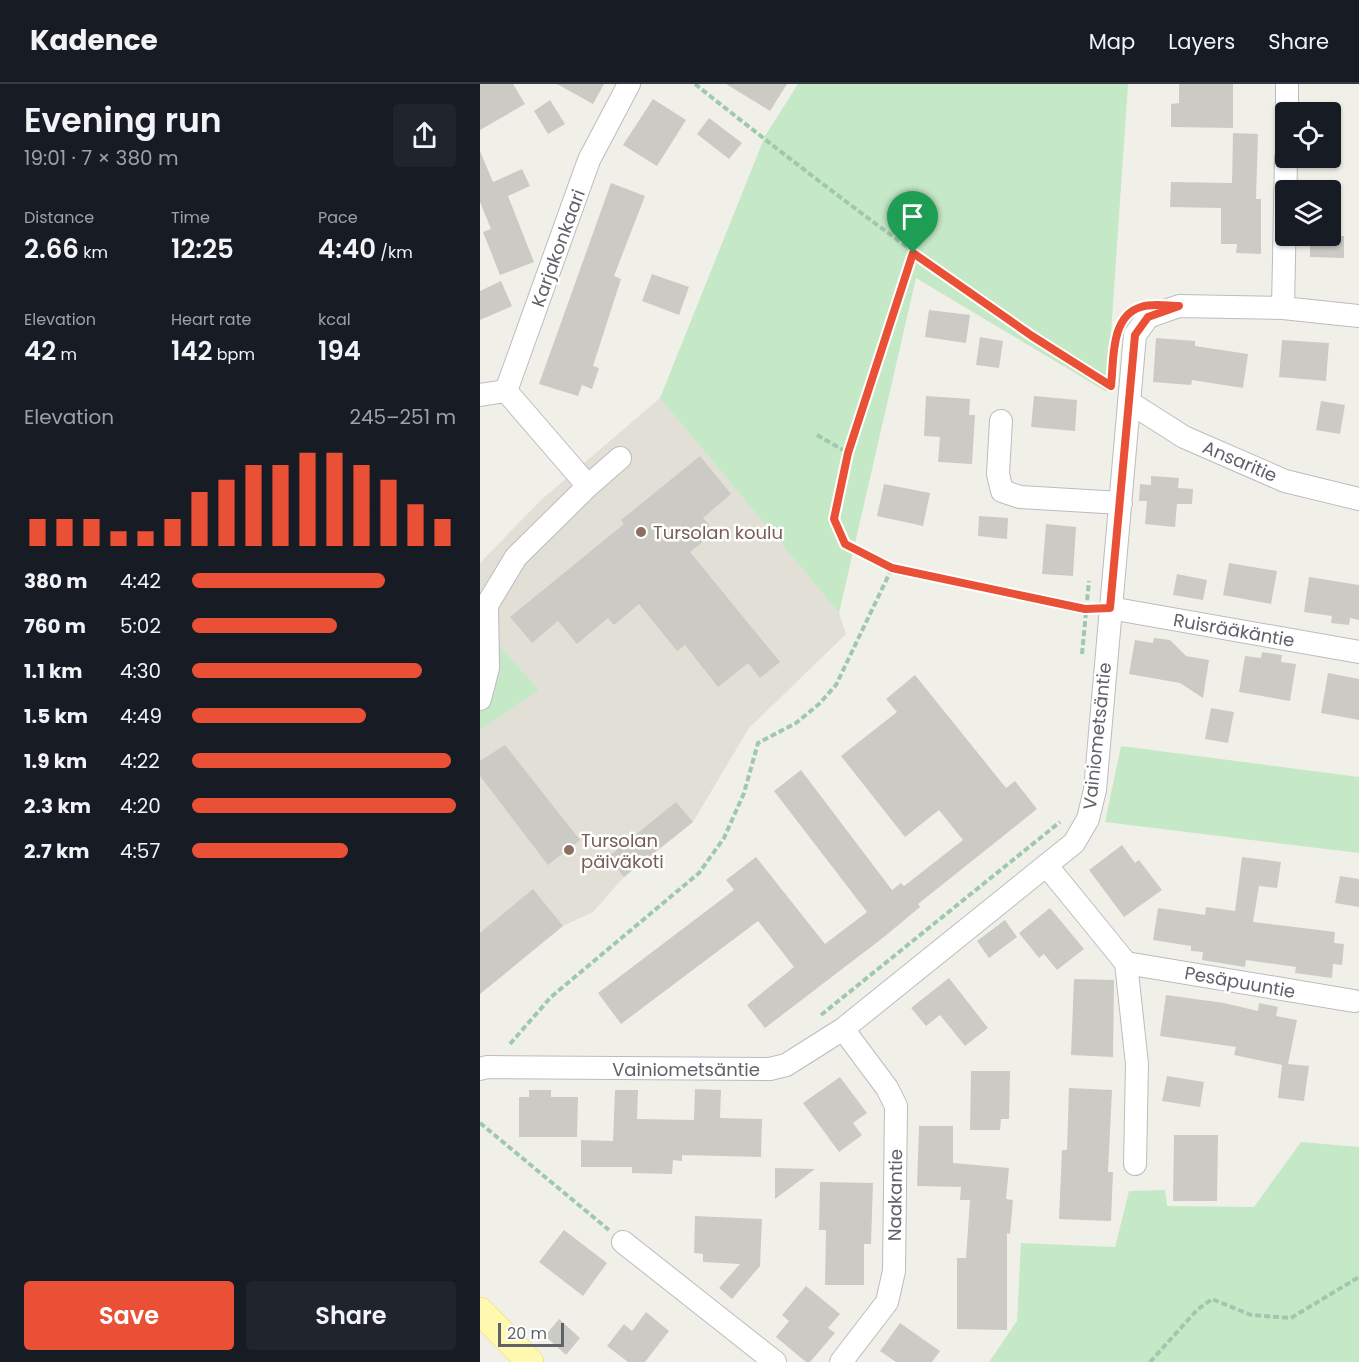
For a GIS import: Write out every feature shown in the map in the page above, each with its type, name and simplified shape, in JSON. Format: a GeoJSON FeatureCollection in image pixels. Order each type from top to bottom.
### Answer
{"type":"FeatureCollection","features":[{"type":"Feature","properties":{"kind":"main road"},"geometry":{"type":"LineString","coordinates":[[480,1311],[530,1362]]}},
{"type":"Feature","properties":{"kind":"street","name":"Karjakonkaari"},"geometry":{"type":"LineString","coordinates":[[506,391],[589,160],[629,84]]}},
{"type":"Feature","properties":{"kind":"street"},"geometry":{"type":"LineString","coordinates":[[1287,84],[1287,102]]}},
{"type":"Feature","properties":{"kind":"street"},"geometry":{"type":"LineString","coordinates":[[1283,308],[1286,168]]}},
{"type":"Feature","properties":{"kind":"street","name":"Vainiometsäntie"},"geometry":{"type":"LineString","coordinates":[[480,1069],[499,1067],[770,1070],[786,1065],[843,1029],[1074,843],[1088,819],[1095,790],[1135,335],[1148,317],[1179,306],[1283,308],[1359,316]]}},
{"type":"Feature","properties":{"kind":"street"},"geometry":{"type":"LineString","coordinates":[[480,395],[506,391],[588,486]]}},
{"type":"Feature","properties":{"kind":"street","name":"Ansaritie"},"geometry":{"type":"LineString","coordinates":[[1130,402],[1184,437],[1285,481],[1359,499]]}},
{"type":"Feature","properties":{"kind":"street"},"geometry":{"type":"LineString","coordinates":[[1001,422],[998,474],[1002,491],[1020,497],[1121,503]]}},
{"type":"Feature","properties":{"kind":"street"},"geometry":{"type":"LineString","coordinates":[[480,699],[488,668],[487,605],[516,557],[620,458]]}},
{"type":"Feature","properties":{"kind":"street","name":"Ruisrääkäntie"},"geometry":{"type":"LineString","coordinates":[[1110,608],[1359,652]]}},
{"type":"Feature","properties":{"kind":"street"},"geometry":{"type":"LineString","coordinates":[[1047,866],[1126,963],[1137,1064],[1135,1164]]}},
{"type":"Feature","properties":{"kind":"street","name":"Pesäpuuntie"},"geometry":{"type":"LineString","coordinates":[[1126,963],[1354,1001]]}},
{"type":"Feature","properties":{"kind":"street","name":"Naakantie"},"geometry":{"type":"LineString","coordinates":[[841,1362],[887,1302],[894,1271],[896,1106],[887,1088],[843,1029]]}},
{"type":"Feature","properties":{"kind":"street"},"geometry":{"type":"LineString","coordinates":[[623,1242],[775,1362]]}},
{"type":"Feature","properties":{"kind":"path"},"geometry":{"type":"LineString","coordinates":[[695,84],[821,185],[913,253],[1032,336],[1111,386],[1112,375]]}},
{"type":"Feature","properties":{"kind":"path"},"geometry":{"type":"LineString","coordinates":[[913,253],[848,453],[834,519],[845,544],[892,568],[1085,609],[1110,608]]}},
{"type":"Feature","properties":{"kind":"path"},"geometry":{"type":"LineString","coordinates":[[817,435],[848,453]]}},
{"type":"Feature","properties":{"kind":"path"},"geometry":{"type":"LineString","coordinates":[[520,1046],[508,1046],[551,997],[699,873],[724,838],[744,793],[758,743],[796,723],[819,704],[836,685],[892,568]]}},
{"type":"Feature","properties":{"kind":"path"},"geometry":{"type":"LineString","coordinates":[[1082,657],[1089,577]]}},
{"type":"Feature","properties":{"kind":"path"},"geometry":{"type":"LineString","coordinates":[[813,1021],[1065,817]]}},
{"type":"Feature","properties":{"kind":"path"},"geometry":{"type":"LineString","coordinates":[[480,1123],[623,1242]]}},
{"type":"Feature","properties":{"kind":"path"},"geometry":{"type":"LineString","coordinates":[[1150,1362],[1197,1310],[1212,1299],[1251,1315],[1291,1318],[1359,1276]]}},
{"type":"Feature","properties":{"kind":"shaded area","name":"Tursolan koulu"},"geometry":{"type":"Polygon","coordinates":[[[660,398],[839,613],[846,634],[749,728],[693,822],[624,877],[593,912],[563,926],[480,994],[480,730],[539,690],[480,624],[480,563],[541,500],[660,398]]]}},
{"type":"Feature","properties":{"kind":"green space"},"geometry":{"type":"Polygon","coordinates":[[[798,84],[1128,84],[1107,392],[916,278],[839,613],[660,398],[765,136],[798,84]]]}},
{"type":"Feature","properties":{"kind":"green space"},"geometry":{"type":"Polygon","coordinates":[[[480,624],[539,690],[480,730],[480,624]]]}},
{"type":"Feature","properties":{"kind":"green space"},"geometry":{"type":"Polygon","coordinates":[[[1121,746],[1359,777],[1359,853],[1105,822],[1121,746]]]}},
{"type":"Feature","properties":{"kind":"green space"},"geometry":{"type":"Polygon","coordinates":[[[1301,1142],[1359,1147],[1359,1362],[989,1362],[1017,1321],[1021,1243],[1115,1247],[1129,1191],[1165,1190],[1167,1206],[1254,1207],[1301,1142]]]}},
{"type":"Feature","properties":{"kind":"building"},"geometry":{"type":"Polygon","coordinates":[[[480,84],[513,84],[525,104],[480,130],[480,84]]]}},
{"type":"Feature","properties":{"kind":"building"},"geometry":{"type":"Polygon","coordinates":[[[557,84],[604,84],[593,104],[557,84]]]}},
{"type":"Feature","properties":{"kind":"building"},"geometry":{"type":"Polygon","coordinates":[[[726,84],[787,84],[770,111],[726,84]]]}},
{"type":"Feature","properties":{"kind":"building"},"geometry":{"type":"Polygon","coordinates":[[[1179,84],[1233,84],[1233,128],[1171,127],[1171,104],[1179,103],[1179,84]]]}},
{"type":"Feature","properties":{"kind":"building"},"geometry":{"type":"Polygon","coordinates":[[[653,99],[686,120],[657,166],[623,145],[653,99]]]}},
{"type":"Feature","properties":{"kind":"building"},"geometry":{"type":"Polygon","coordinates":[[[550,100],[565,124],[548,134],[534,111],[550,100]]]}},
{"type":"Feature","properties":{"kind":"building"},"geometry":{"type":"Polygon","coordinates":[[[709,118],[742,143],[729,159],[697,134],[709,118]]]}},
{"type":"Feature","properties":{"kind":"building"},"geometry":{"type":"Polygon","coordinates":[[[1233,133],[1258,134],[1256,199],[1261,199],[1261,254],[1236,253],[1237,244],[1221,244],[1221,208],[1170,207],[1171,182],[1232,183],[1233,133]]]}},
{"type":"Feature","properties":{"kind":"building"},"geometry":{"type":"Polygon","coordinates":[[[480,151],[493,182],[522,169],[530,186],[508,196],[534,262],[500,275],[483,232],[491,229],[480,202],[480,151]]]}},
{"type":"Feature","properties":{"kind":"building"},"geometry":{"type":"Polygon","coordinates":[[[611,183],[645,196],[614,276],[621,279],[593,366],[599,368],[592,389],[582,385],[578,396],[539,384],[611,183]]]}},
{"type":"Feature","properties":{"kind":"building"},"geometry":{"type":"Polygon","coordinates":[[[1341,236],[1344,236],[1344,258],[1310,257],[1310,246],[1341,246],[1341,236]]]}},
{"type":"Feature","properties":{"kind":"building"},"geometry":{"type":"Polygon","coordinates":[[[652,274],[689,287],[679,315],[642,301],[652,274]]]}},
{"type":"Feature","properties":{"kind":"building"},"geometry":{"type":"Polygon","coordinates":[[[501,281],[512,306],[480,320],[480,291],[501,281]]]}},
{"type":"Feature","properties":{"kind":"building"},"geometry":{"type":"Polygon","coordinates":[[[929,310],[970,315],[966,343],[925,337],[929,310]]]}},
{"type":"Feature","properties":{"kind":"building"},"geometry":{"type":"Polygon","coordinates":[[[980,337],[1003,341],[999,368],[976,365],[980,337]]]}},
{"type":"Feature","properties":{"kind":"building"},"geometry":{"type":"Polygon","coordinates":[[[1156,338],[1195,341],[1195,346],[1248,354],[1243,388],[1192,380],[1191,385],[1153,382],[1156,338]]]}},
{"type":"Feature","properties":{"kind":"building"},"geometry":{"type":"Polygon","coordinates":[[[1282,340],[1329,343],[1326,381],[1279,377],[1282,340]]]}},
{"type":"Feature","properties":{"kind":"building"},"geometry":{"type":"Polygon","coordinates":[[[926,396],[970,399],[969,415],[975,415],[972,464],[938,462],[940,437],[924,436],[926,396]]]}},
{"type":"Feature","properties":{"kind":"building"},"geometry":{"type":"Polygon","coordinates":[[[1034,396],[1077,400],[1075,431],[1031,427],[1034,396]]]}},
{"type":"Feature","properties":{"kind":"building"},"geometry":{"type":"Polygon","coordinates":[[[1321,401],[1345,405],[1340,434],[1316,430],[1321,401]]]}},
{"type":"Feature","properties":{"kind":"building"},"geometry":{"type":"Polygon","coordinates":[[[700,456],[731,494],[703,518],[715,532],[690,552],[780,662],[760,678],[748,663],[718,687],[685,645],[677,651],[639,604],[614,625],[608,618],[577,644],[558,621],[532,643],[510,617],[624,524],[621,520],[700,456]]]}},
{"type":"Feature","properties":{"kind":"building"},"geometry":{"type":"Polygon","coordinates":[[[1151,476],[1179,478],[1178,488],[1193,489],[1192,504],[1177,504],[1175,527],[1145,524],[1147,501],[1139,501],[1140,484],[1151,485],[1151,476]]]}},
{"type":"Feature","properties":{"kind":"building"},"geometry":{"type":"Polygon","coordinates":[[[884,484],[930,493],[923,526],[877,516],[884,484]]]}},
{"type":"Feature","properties":{"kind":"building"},"geometry":{"type":"Polygon","coordinates":[[[979,516],[1008,518],[1007,539],[978,536],[979,516]]]}},
{"type":"Feature","properties":{"kind":"building"},"geometry":{"type":"Polygon","coordinates":[[[1046,524],[1076,527],[1073,576],[1042,574],[1046,524]]]}},
{"type":"Feature","properties":{"kind":"building"},"geometry":{"type":"Polygon","coordinates":[[[1229,563],[1277,571],[1271,604],[1223,595],[1229,563]]]}},
{"type":"Feature","properties":{"kind":"building"},"geometry":{"type":"Polygon","coordinates":[[[1177,574],[1207,580],[1203,600],[1173,595],[1177,574]]]}},
{"type":"Feature","properties":{"kind":"building"},"geometry":{"type":"Polygon","coordinates":[[[1309,577],[1359,585],[1359,620],[1350,618],[1349,625],[1331,623],[1332,616],[1304,612],[1309,577]]]}},
{"type":"Feature","properties":{"kind":"building"},"geometry":{"type":"Polygon","coordinates":[[[1154,638],[1170,640],[1186,656],[1209,660],[1203,698],[1180,683],[1129,674],[1135,640],[1153,643],[1154,638]]]}},
{"type":"Feature","properties":{"kind":"building"},"geometry":{"type":"Polygon","coordinates":[[[1262,652],[1282,655],[1281,662],[1296,664],[1290,701],[1239,692],[1245,656],[1261,658],[1262,652]]]}},
{"type":"Feature","properties":{"kind":"building"},"geometry":{"type":"Polygon","coordinates":[[[1328,673],[1359,679],[1359,720],[1321,713],[1328,673]]]}},
{"type":"Feature","properties":{"kind":"building"},"geometry":{"type":"Polygon","coordinates":[[[915,675],[1006,788],[1015,781],[1037,809],[918,904],[920,907],[884,937],[765,1028],[747,1005],[794,967],[758,921],[621,1024],[598,993],[734,890],[726,880],[756,857],[825,944],[867,912],[774,791],[801,770],[892,890],[901,883],[904,886],[963,840],[939,810],[905,837],[841,756],[897,712],[886,699],[915,675]]]}},
{"type":"Feature","properties":{"kind":"building"},"geometry":{"type":"Polygon","coordinates":[[[1211,708],[1234,712],[1228,743],[1205,739],[1211,708]]]}},
{"type":"Feature","properties":{"kind":"building"},"geometry":{"type":"Polygon","coordinates":[[[505,745],[580,840],[548,865],[480,776],[480,761],[505,745]]]}},
{"type":"Feature","properties":{"kind":"building"},"geometry":{"type":"Polygon","coordinates":[[[676,802],[693,822],[624,877],[608,857],[676,802]]]}},
{"type":"Feature","properties":{"kind":"building"},"geometry":{"type":"Polygon","coordinates":[[[1122,845],[1135,863],[1139,860],[1162,890],[1124,917],[1089,870],[1122,845]]]}},
{"type":"Feature","properties":{"kind":"building"},"geometry":{"type":"Polygon","coordinates":[[[1242,857],[1281,862],[1277,888],[1259,886],[1253,922],[1335,932],[1334,943],[1344,944],[1342,965],[1333,964],[1332,978],[1295,973],[1296,967],[1246,960],[1245,967],[1202,960],[1203,952],[1191,951],[1191,946],[1153,940],[1158,908],[1205,915],[1206,907],[1235,911],[1242,857]]]}},
{"type":"Feature","properties":{"kind":"building"},"geometry":{"type":"Polygon","coordinates":[[[1340,876],[1359,879],[1359,907],[1335,903],[1340,876]]]}},
{"type":"Feature","properties":{"kind":"building"},"geometry":{"type":"Polygon","coordinates":[[[533,889],[563,926],[480,994],[480,933],[533,889]]]}},
{"type":"Feature","properties":{"kind":"building"},"geometry":{"type":"Polygon","coordinates":[[[1050,908],[1084,949],[1057,970],[1044,954],[1039,958],[1019,933],[1050,908]]]}},
{"type":"Feature","properties":{"kind":"building"},"geometry":{"type":"Polygon","coordinates":[[[1005,920],[1017,937],[989,958],[977,941],[1005,920]]]}},
{"type":"Feature","properties":{"kind":"building"},"geometry":{"type":"Polygon","coordinates":[[[949,978],[988,1028],[965,1046],[940,1015],[926,1026],[911,1008],[949,978]]]}},
{"type":"Feature","properties":{"kind":"building"},"geometry":{"type":"Polygon","coordinates":[[[1074,979],[1114,980],[1113,1057],[1071,1055],[1074,979]]]}},
{"type":"Feature","properties":{"kind":"building"},"geometry":{"type":"Polygon","coordinates":[[[1166,995],[1224,1003],[1258,1011],[1259,1003],[1278,1007],[1276,1016],[1297,1020],[1288,1064],[1309,1066],[1304,1101],[1278,1098],[1282,1065],[1234,1055],[1236,1047],[1160,1036],[1166,995]]]}},
{"type":"Feature","properties":{"kind":"building"},"geometry":{"type":"Polygon","coordinates":[[[971,1071],[1010,1071],[1009,1119],[1001,1119],[1000,1130],[970,1130],[971,1071]]]}},
{"type":"Feature","properties":{"kind":"building"},"geometry":{"type":"Polygon","coordinates":[[[1167,1076],[1204,1082],[1200,1107],[1162,1101],[1167,1076]]]}},
{"type":"Feature","properties":{"kind":"building"},"geometry":{"type":"Polygon","coordinates":[[[840,1077],[867,1113],[853,1123],[862,1135],[839,1152],[803,1103],[840,1077]]]}},
{"type":"Feature","properties":{"kind":"building"},"geometry":{"type":"Polygon","coordinates":[[[1069,1088],[1112,1090],[1108,1172],[1113,1172],[1111,1221],[1059,1219],[1062,1150],[1067,1150],[1069,1088]]]}},
{"type":"Feature","properties":{"kind":"building"},"geometry":{"type":"Polygon","coordinates":[[[695,1089],[721,1090],[720,1118],[762,1119],[761,1157],[682,1155],[682,1161],[673,1160],[672,1174],[632,1173],[632,1167],[581,1167],[581,1140],[613,1141],[615,1090],[638,1090],[637,1119],[694,1120],[695,1089]]]}},
{"type":"Feature","properties":{"kind":"building"},"geometry":{"type":"Polygon","coordinates":[[[529,1090],[551,1090],[551,1097],[578,1097],[577,1137],[519,1137],[519,1097],[529,1097],[529,1090]]]}},
{"type":"Feature","properties":{"kind":"building"},"geometry":{"type":"Polygon","coordinates":[[[919,1126],[953,1126],[953,1163],[1009,1168],[1006,1199],[1013,1200],[1010,1234],[1007,1233],[1007,1330],[957,1329],[957,1258],[966,1258],[970,1200],[960,1200],[961,1187],[917,1186],[919,1126]]]}},
{"type":"Feature","properties":{"kind":"building"},"geometry":{"type":"Polygon","coordinates":[[[1174,1135],[1218,1135],[1217,1201],[1173,1201],[1174,1135]]]}},
{"type":"Feature","properties":{"kind":"building"},"geometry":{"type":"Polygon","coordinates":[[[775,1168],[815,1169],[775,1199],[775,1168]]]}},
{"type":"Feature","properties":{"kind":"building"},"geometry":{"type":"Polygon","coordinates":[[[820,1182],[873,1183],[871,1244],[864,1244],[864,1285],[825,1285],[826,1230],[819,1230],[820,1182]]]}},
{"type":"Feature","properties":{"kind":"building"},"geometry":{"type":"Polygon","coordinates":[[[695,1216],[762,1219],[760,1266],[732,1299],[719,1288],[740,1264],[703,1262],[703,1254],[694,1253],[695,1216]]]}},
{"type":"Feature","properties":{"kind":"building"},"geometry":{"type":"Polygon","coordinates":[[[564,1230],[607,1263],[583,1296],[539,1262],[564,1230]]]}},
{"type":"Feature","properties":{"kind":"building"},"geometry":{"type":"Polygon","coordinates":[[[806,1286],[840,1314],[828,1328],[835,1333],[810,1362],[806,1362],[776,1337],[789,1321],[782,1315],[806,1286]]]}},
{"type":"Feature","properties":{"kind":"building"},"geometry":{"type":"Polygon","coordinates":[[[646,1312],[669,1331],[645,1362],[628,1362],[607,1346],[624,1324],[632,1331],[646,1312]]]}},
{"type":"Feature","properties":{"kind":"building"},"geometry":{"type":"Polygon","coordinates":[[[559,1319],[580,1338],[566,1355],[545,1336],[559,1319]]]}},
{"type":"Feature","properties":{"kind":"building"},"geometry":{"type":"Polygon","coordinates":[[[900,1323],[940,1351],[932,1362],[896,1362],[880,1351],[900,1323]]]}},
{"type":"Feature","properties":{"kind":"place","name":"Tursolan koulu"},"geometry":{"type":"Point","coordinates":[641,532]}},
{"type":"Feature","properties":{"kind":"place","name":"Tursolan päiväkoti"},"geometry":{"type":"Point","coordinates":[569,850]}},
{"type":"Feature","properties":{"kind":"route"},"geometry":{"type":"LineString","coordinates":[[913,253],[1032,336],[1111,386],[1117,332],[1129,313],[1142,306],[1179,306],[1148,317],[1135,335],[1110,608],[1085,609],[892,568],[845,544],[834,519],[848,453],[913,253]]}}]}
